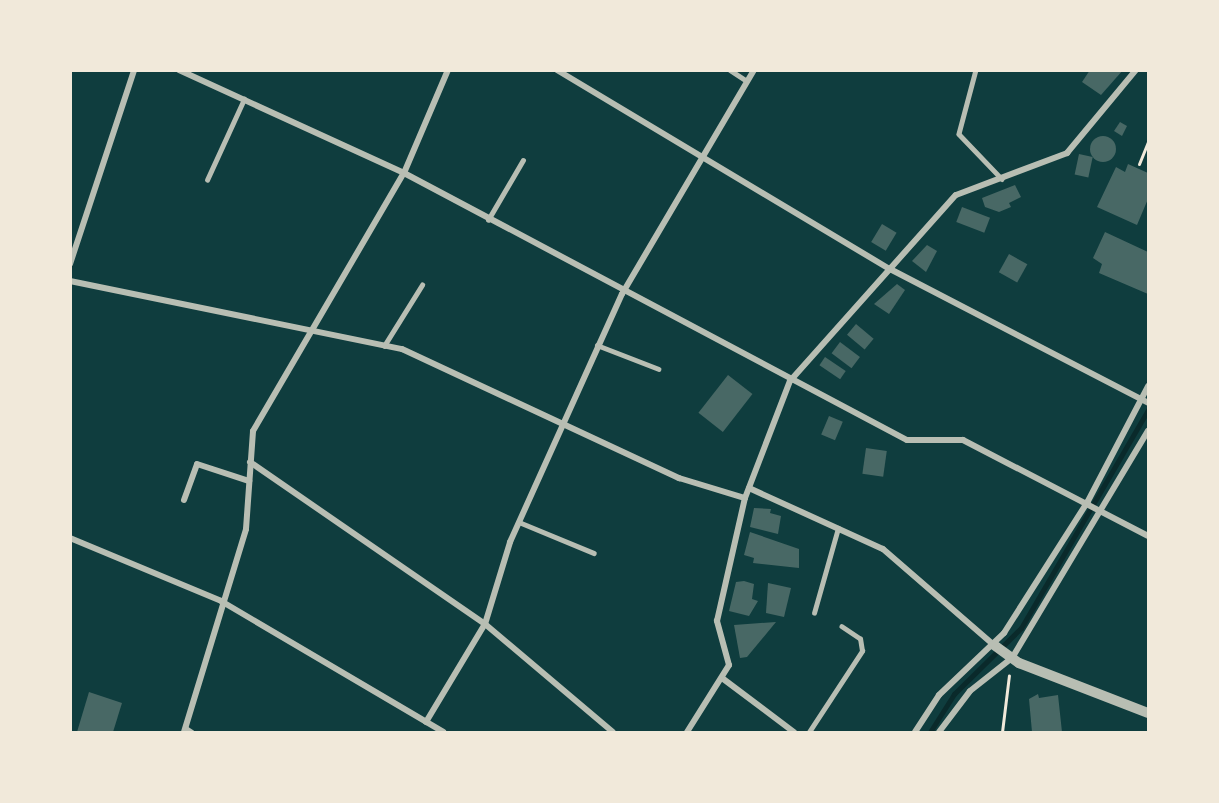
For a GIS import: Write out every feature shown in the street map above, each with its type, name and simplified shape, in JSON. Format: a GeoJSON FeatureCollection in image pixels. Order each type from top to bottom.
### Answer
{"type":"FeatureCollection","features":[{"type":"Feature","properties":{"kind":"street"},"geometry":{"type":"LineString","coordinates":[[70,264],[134,70]]}},
{"type":"Feature","properties":{"kind":"street"},"geometry":{"type":"LineString","coordinates":[[179,70],[404,173],[622,294],[907,440],[963,440],[1089,502],[1149,536]]}},
{"type":"Feature","properties":{"kind":"street"},"geometry":{"type":"LineString","coordinates":[[185,730],[221,601],[246,530],[252,431],[404,173],[448,70]]}},
{"type":"Feature","properties":{"kind":"street"},"geometry":{"type":"LineString","coordinates":[[557,70],[890,269],[1146,402]]}},
{"type":"Feature","properties":{"kind":"street"},"geometry":{"type":"LineString","coordinates":[[426,722],[485,624],[519,522],[622,294],[754,70]]}},
{"type":"Feature","properties":{"kind":"street"},"geometry":{"type":"LineString","coordinates":[[687,732],[729,665],[717,621],[745,498],[790,381],[956,195],[1067,153],[1136,70]]}},
{"type":"Feature","properties":{"kind":"street"},"geometry":{"type":"LineString","coordinates":[[70,281],[384,346],[679,478],[745,498]]}},
{"type":"Feature","properties":{"kind":"street"},"geometry":{"type":"LineString","coordinates":[[915,732],[939,695],[1001,651],[1146,402],[1149,386]]}},
{"type":"Feature","properties":{"kind":"street"},"geometry":{"type":"LineString","coordinates":[[939,732],[1001,651],[1102,511],[1149,431]]}},
{"type":"Feature","properties":{"kind":"street"},"geometry":{"type":"LineString","coordinates":[[250,462],[485,624],[613,732]]}},
{"type":"Feature","properties":{"kind":"street"},"geometry":{"type":"LineString","coordinates":[[184,500],[197,464],[249,481]]}},
{"type":"Feature","properties":{"kind":"street"},"geometry":{"type":"LineString","coordinates":[[749,488],[838,528],[908,567],[1001,651],[1149,713]]}},
{"type":"Feature","properties":{"kind":"street"},"geometry":{"type":"LineString","coordinates":[[70,538],[221,601],[443,732]]}},
{"type":"Feature","properties":{"kind":"street"},"geometry":{"type":"LineString","coordinates":[[722,678],[794,732]]}},
{"type":"Feature","properties":{"kind":"lane"},"geometry":{"type":"LineString","coordinates":[[730,70],[747,81]]}},
{"type":"Feature","properties":{"kind":"lane"},"geometry":{"type":"LineString","coordinates":[[976,70],[959,134],[1002,178]]}},
{"type":"Feature","properties":{"kind":"lane"},"geometry":{"type":"LineString","coordinates":[[207,180],[244,99]]}},
{"type":"Feature","properties":{"kind":"lane"},"geometry":{"type":"LineString","coordinates":[[488,220],[523,160]]}},
{"type":"Feature","properties":{"kind":"lane"},"geometry":{"type":"LineString","coordinates":[[384,346],[422,285]]}},
{"type":"Feature","properties":{"kind":"lane"},"geometry":{"type":"LineString","coordinates":[[597,345],[658,369]]}},
{"type":"Feature","properties":{"kind":"lane"},"geometry":{"type":"LineString","coordinates":[[519,522],[594,553]]}},
{"type":"Feature","properties":{"kind":"lane"},"geometry":{"type":"LineString","coordinates":[[814,614],[838,528]]}},
{"type":"Feature","properties":{"kind":"lane"},"geometry":{"type":"LineString","coordinates":[[809,732],[862,651],[860,639],[842,627]]}},
{"type":"Feature","properties":{"kind":"lane"},"geometry":{"type":"LineString","coordinates":[[185,730],[192,732]]}},
{"type":"Feature","properties":{"kind":"path"},"geometry":{"type":"LineString","coordinates":[[1139,164],[1149,142]]}},
{"type":"Feature","properties":{"kind":"path"},"geometry":{"type":"LineString","coordinates":[[1001,651],[1002,732]]}},
{"type":"Feature","properties":{"kind":"building"},"geometry":{"type":"Polygon","coordinates":[[[1090,70],[1123,70],[1101,95],[1082,82],[1090,70]]]}},
{"type":"Feature","properties":{"kind":"building"},"geometry":{"type":"Polygon","coordinates":[[[1120,122],[1127,126],[1122,136],[1114,131],[1120,122]]]}},
{"type":"Feature","properties":{"kind":"building"},"geometry":{"type":"Polygon","coordinates":[[[1103,136],[1112,140],[1116,149],[1112,158],[1103,162],[1094,158],[1090,149],[1094,140],[1103,136]]]}},
{"type":"Feature","properties":{"kind":"building"},"geometry":{"type":"Polygon","coordinates":[[[1079,154],[1093,157],[1088,177],[1075,175],[1079,154]]]}},
{"type":"Feature","properties":{"kind":"building"},"geometry":{"type":"Polygon","coordinates":[[[1128,164],[1148,173],[1148,199],[1137,225],[1097,207],[1116,167],[1125,172],[1128,164]]]}},
{"type":"Feature","properties":{"kind":"building"},"geometry":{"type":"Polygon","coordinates":[[[1015,185],[1021,197],[1009,203],[1011,207],[999,212],[985,207],[982,198],[1015,185]]]}},
{"type":"Feature","properties":{"kind":"building"},"geometry":{"type":"Polygon","coordinates":[[[962,207],[990,218],[984,233],[956,222],[962,207]]]}},
{"type":"Feature","properties":{"kind":"building"},"geometry":{"type":"Polygon","coordinates":[[[882,224],[897,233],[886,251],[871,242],[882,224]]]}},
{"type":"Feature","properties":{"kind":"building"},"geometry":{"type":"Polygon","coordinates":[[[1105,232],[1148,252],[1148,294],[1099,273],[1102,264],[1093,258],[1105,232]]]}},
{"type":"Feature","properties":{"kind":"building"},"geometry":{"type":"Polygon","coordinates":[[[927,245],[937,251],[926,272],[912,261],[927,245]]]}},
{"type":"Feature","properties":{"kind":"building"},"geometry":{"type":"Polygon","coordinates":[[[1009,254],[1027,264],[1017,283],[999,272],[1009,254]]]}},
{"type":"Feature","properties":{"kind":"building"},"geometry":{"type":"Polygon","coordinates":[[[897,284],[905,290],[889,314],[874,304],[897,284]]]}},
{"type":"Feature","properties":{"kind":"building"},"geometry":{"type":"Polygon","coordinates":[[[856,324],[874,339],[865,350],[847,335],[856,324]]]}},
{"type":"Feature","properties":{"kind":"building"},"geometry":{"type":"Polygon","coordinates":[[[840,342],[860,357],[852,368],[832,353],[840,342]]]}},
{"type":"Feature","properties":{"kind":"building"},"geometry":{"type":"Polygon","coordinates":[[[825,357],[846,371],[840,379],[819,365],[825,357]]]}},
{"type":"Feature","properties":{"kind":"building"},"geometry":{"type":"Polygon","coordinates":[[[728,375],[752,394],[723,432],[698,413],[728,375]]]}},
{"type":"Feature","properties":{"kind":"building"},"geometry":{"type":"Polygon","coordinates":[[[829,416],[843,422],[835,440],[821,434],[829,416]]]}},
{"type":"Feature","properties":{"kind":"building"},"geometry":{"type":"Polygon","coordinates":[[[866,448],[887,451],[883,477],[862,474],[866,448]]]}},
{"type":"Feature","properties":{"kind":"building"},"geometry":{"type":"Polygon","coordinates":[[[754,508],[771,509],[770,513],[781,516],[778,534],[750,527],[754,508]]]}},
{"type":"Feature","properties":{"kind":"building"},"geometry":{"type":"Polygon","coordinates":[[[750,532],[799,549],[799,568],[753,563],[754,558],[744,555],[750,532]]]}},
{"type":"Feature","properties":{"kind":"building"},"geometry":{"type":"Polygon","coordinates":[[[744,581],[754,584],[752,599],[758,601],[749,616],[729,611],[736,582],[744,581]]]}},
{"type":"Feature","properties":{"kind":"building"},"geometry":{"type":"Polygon","coordinates":[[[768,583],[791,588],[784,617],[766,613],[768,583]]]}},
{"type":"Feature","properties":{"kind":"building"},"geometry":{"type":"Polygon","coordinates":[[[776,622],[747,657],[740,658],[734,625],[776,622]]]}},
{"type":"Feature","properties":{"kind":"building"},"geometry":{"type":"Polygon","coordinates":[[[89,692],[122,703],[113,732],[77,732],[89,692]]]}},
{"type":"Feature","properties":{"kind":"building"},"geometry":{"type":"Polygon","coordinates":[[[1038,694],[1039,698],[1058,695],[1062,732],[1032,732],[1029,699],[1038,694]]]}},
{"type":"Feature","properties":{"kind":"waterway"},"geometry":{"type":"LineString","coordinates":[[930,732],[954,694],[1021,628],[1148,410]]}}]}
